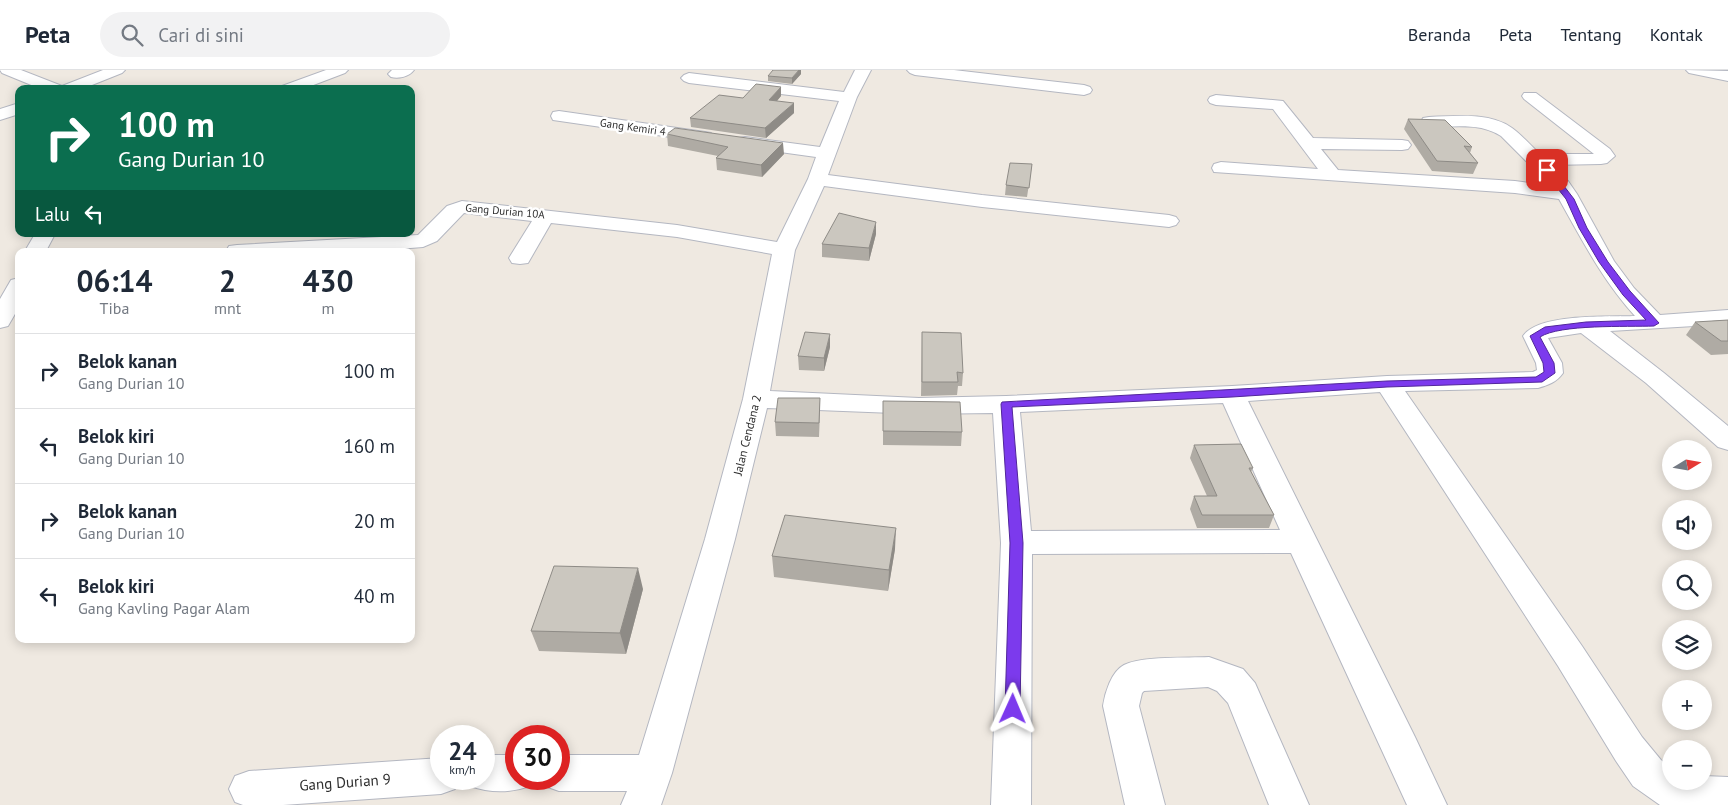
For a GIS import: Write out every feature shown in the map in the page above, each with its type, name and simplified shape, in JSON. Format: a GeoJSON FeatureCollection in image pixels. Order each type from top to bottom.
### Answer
{"type":"FeatureCollection","features":[{"type":"Feature","properties":{"kind":"street"},"geometry":{"type":"LineString","coordinates":[[7,70],[46,85]]}},
{"type":"Feature","properties":{"kind":"street"},"geometry":{"type":"LineString","coordinates":[[78,85],[117,70]]}},
{"type":"Feature","properties":{"kind":"street"},"geometry":{"type":"LineString","coordinates":[[299,85],[340,70]]}},
{"type":"Feature","properties":{"kind":"street","name":"Jalan Cendana 2"},"geometry":{"type":"LineString","coordinates":[[647,789],[720,539],[756,399],[784,250],[817,180],[849,97],[863,70]]}},
{"type":"Feature","properties":{"kind":"street"},"geometry":{"type":"LineString","coordinates":[[915,70],[1084,90]]}},
{"type":"Feature","properties":{"kind":"street"},"geometry":{"type":"LineString","coordinates":[[1694,70],[1728,76]]}},
{"type":"Feature","properties":{"kind":"street"},"geometry":{"type":"LineString","coordinates":[[689,78],[849,97]]}},
{"type":"Feature","properties":{"kind":"street"},"geometry":{"type":"LineString","coordinates":[[1530,96],[1606,156],[1601,159],[1536,160]]}},
{"type":"Feature","properties":{"kind":"street"},"geometry":{"type":"LineString","coordinates":[[1216,100],[1277,104],[1281,106],[1333,176]]}},
{"type":"Feature","properties":{"kind":"street"},"geometry":{"type":"LineString","coordinates":[[0,115],[15,109]]}},
{"type":"Feature","properties":{"kind":"street","name":"Gang Kemiri 4"},"geometry":{"type":"LineString","coordinates":[[559,116],[826,153]]}},
{"type":"Feature","properties":{"kind":"street"},"geometry":{"type":"LineString","coordinates":[[1429,122],[1496,126],[1503,129],[1536,160],[1567,194],[1583,228],[1604,262],[1626,293],[1654,323]]}},
{"type":"Feature","properties":{"kind":"street"},"geometry":{"type":"LineString","coordinates":[[1308,143],[1402,145]]}},
{"type":"Feature","properties":{"kind":"street"},"geometry":{"type":"LineString","coordinates":[[1222,168],[1515,187],[1567,194]]}},
{"type":"Feature","properties":{"kind":"street"},"geometry":{"type":"LineString","coordinates":[[817,180],[982,201],[1169,221]]}},
{"type":"Feature","properties":{"kind":"street","name":"Gang Durian 10A"},"geometry":{"type":"LineString","coordinates":[[304,248],[423,241],[430,238],[454,210],[462,206],[677,231],[784,250]]}},
{"type":"Feature","properties":{"kind":"street"},"geometry":{"type":"LineString","coordinates":[[520,258],[545,215]]}},
{"type":"Feature","properties":{"kind":"street"},"geometry":{"type":"LineString","coordinates":[[0,321],[15,293]]}},
{"type":"Feature","properties":{"kind":"street"},"geometry":{"type":"LineString","coordinates":[[756,399],[919,406],[1006,404],[1232,394],[1387,384],[1538,380],[1550,373],[1548,363],[1535,336],[1545,330],[1586,325],[1654,323],[1728,317]]}},
{"type":"Feature","properties":{"kind":"street"},"geometry":{"type":"LineString","coordinates":[[0,326],[15,322]]}},
{"type":"Feature","properties":{"kind":"street"},"geometry":{"type":"LineString","coordinates":[[1586,325],[1655,378],[1728,441]]}},
{"type":"Feature","properties":{"kind":"street"},"geometry":{"type":"LineString","coordinates":[[1387,384],[1560,640],[1629,749],[1647,773],[1675,793],[1728,796]]}},
{"type":"Feature","properties":{"kind":"street"},"geometry":{"type":"LineString","coordinates":[[1232,394],[1427,805]]}},
{"type":"Feature","properties":{"kind":"street"},"geometry":{"type":"LineString","coordinates":[[1006,404],[1016,543],[1011,805]]}},
{"type":"Feature","properties":{"kind":"street"},"geometry":{"type":"LineString","coordinates":[[1016,543],[1301,542]]}},
{"type":"Feature","properties":{"kind":"street"},"geometry":{"type":"LineString","coordinates":[[1145,805],[1121,706],[1124,691],[1129,681],[1136,676],[1209,672],[1230,680],[1242,694],[1289,805]]}},
{"type":"Feature","properties":{"kind":"street"},"geometry":{"type":"LineString","coordinates":[[570,775],[647,789]]}},
{"type":"Feature","properties":{"kind":"street","name":"Gang Durian 9"},"geometry":{"type":"LineString","coordinates":[[249,788],[430,777]]}},
{"type":"Feature","properties":{"kind":"building"},"geometry":{"type":"Polygon","coordinates":[[[773,70],[799,70],[792,78],[768,76],[773,70]]]}},
{"type":"Feature","properties":{"kind":"building"},"geometry":{"type":"Polygon","coordinates":[[[756,84],[781,87],[769,100],[794,103],[765,128],[690,118],[719,95],[743,98],[756,84]]]}},
{"type":"Feature","properties":{"kind":"building"},"geometry":{"type":"Polygon","coordinates":[[[1408,119],[1445,120],[1472,147],[1464,146],[1478,163],[1437,161],[1408,119]]]}},
{"type":"Feature","properties":{"kind":"building"},"geometry":{"type":"Polygon","coordinates":[[[675,128],[783,143],[761,165],[716,158],[728,147],[667,134],[675,128]]]}},
{"type":"Feature","properties":{"kind":"building"},"geometry":{"type":"Polygon","coordinates":[[[1010,163],[1032,164],[1029,188],[1006,185],[1010,163]]]}},
{"type":"Feature","properties":{"kind":"building"},"geometry":{"type":"Polygon","coordinates":[[[839,213],[876,222],[869,248],[822,244],[839,213]]]}},
{"type":"Feature","properties":{"kind":"building"},"geometry":{"type":"Polygon","coordinates":[[[1728,320],[1728,341],[1721,341],[1695,322],[1728,320]]]}},
{"type":"Feature","properties":{"kind":"building"},"geometry":{"type":"Polygon","coordinates":[[[805,332],[830,334],[824,358],[798,356],[805,332]]]}},
{"type":"Feature","properties":{"kind":"building"},"geometry":{"type":"Polygon","coordinates":[[[922,332],[961,333],[963,373],[957,372],[958,382],[922,382],[922,332]]]}},
{"type":"Feature","properties":{"kind":"building"},"geometry":{"type":"Polygon","coordinates":[[[778,398],[820,398],[819,423],[775,422],[778,398]]]}},
{"type":"Feature","properties":{"kind":"building"},"geometry":{"type":"Polygon","coordinates":[[[883,401],[960,402],[962,432],[883,431],[883,401]]]}},
{"type":"Feature","properties":{"kind":"building"},"geometry":{"type":"Polygon","coordinates":[[[1241,444],[1253,468],[1249,468],[1274,515],[1202,515],[1194,496],[1217,496],[1194,445],[1241,444]]]}},
{"type":"Feature","properties":{"kind":"building"},"geometry":{"type":"Polygon","coordinates":[[[785,515],[896,528],[889,570],[772,556],[785,515]]]}},
{"type":"Feature","properties":{"kind":"building"},"geometry":{"type":"Polygon","coordinates":[[[554,566],[638,568],[620,633],[531,631],[554,566]]]}},
{"type":"Feature","properties":{"kind":"route"},"geometry":{"type":"LineString","coordinates":[[1013,709],[1016,543],[1006,404],[1232,394],[1387,384],[1538,380],[1550,373],[1548,363],[1535,336],[1545,330],[1586,325],[1654,323],[1626,293],[1604,262],[1583,228],[1570,199],[1547,170]]}}]}
